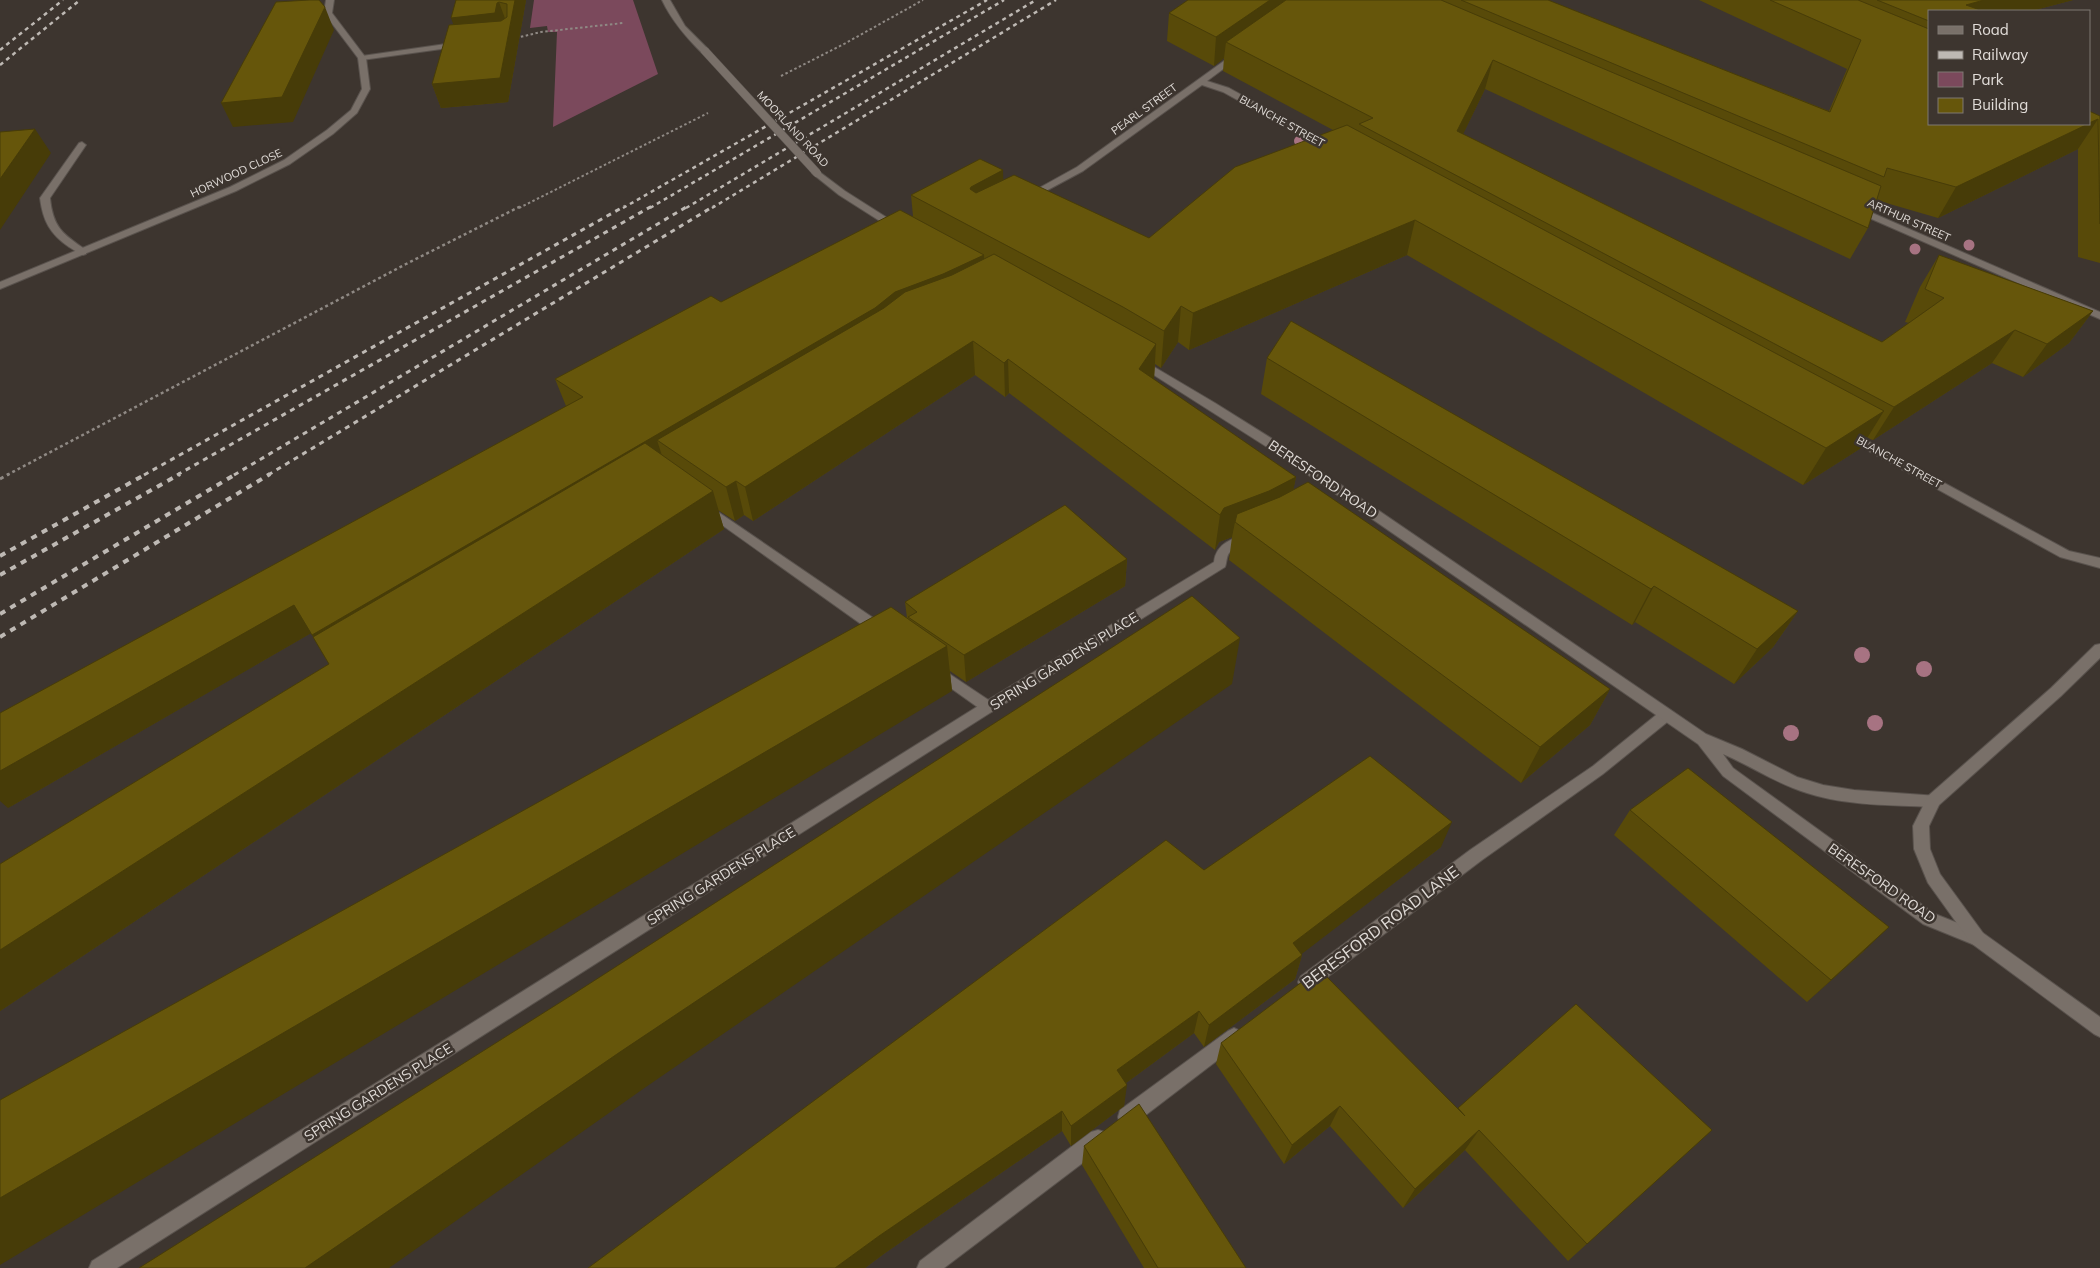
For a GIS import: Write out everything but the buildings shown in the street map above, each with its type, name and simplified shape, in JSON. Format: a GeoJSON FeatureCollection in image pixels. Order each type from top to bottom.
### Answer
{"type":"FeatureCollection","features":[{"type":"Feature","properties":{"kind":"street","name":"HORWOOD CLOSE"},"geometry":{"type":"LineString","coordinates":[[0,286],[233,189],[287,162],[330,132],[354,111],[366,89],[362,58],[328,13],[330,0]]}},
{"type":"Feature","properties":{"kind":"street","name":"MOORLAND ROAD"},"geometry":{"type":"LineString","coordinates":[[666,0],[675,20],[684,32],[705,51],[818,173],[842,193],[907,233]]}},
{"type":"Feature","properties":{"kind":"street"},"geometry":{"type":"LineString","coordinates":[[362,58],[441,46],[508,40]]}},
{"type":"Feature","properties":{"kind":"street","name":"PEARL STREET"},"geometry":{"type":"LineString","coordinates":[[1021,200],[1080,169],[1248,47]]}},
{"type":"Feature","properties":{"kind":"street","name":"BLANCHE STREET"},"geometry":{"type":"LineString","coordinates":[[1200,82],[1226,90],[1337,151]]}},
{"type":"Feature","properties":{"kind":"street"},"geometry":{"type":"LineString","coordinates":[[82,145],[45,198],[47,215],[52,228],[83,252]]}},
{"type":"Feature","properties":{"kind":"street","name":"ARTHUR STREET"},"geometry":{"type":"LineString","coordinates":[[1849,206],[2100,316]]}},
{"type":"Feature","properties":{"kind":"street","name":"BERESFORD ROAD"},"geometry":{"type":"LineString","coordinates":[[1128,355],[1193,393],[1340,490],[1702,739],[1747,758],[1780,777],[1808,787],[1838,794],[1869,798],[1934,801]]}},
{"type":"Feature","properties":{"kind":"street","name":"BLANCHE STREET"},"geometry":{"type":"LineString","coordinates":[[1839,429],[2064,554],[2100,563]]}},
{"type":"Feature","properties":{"kind":"street"},"geometry":{"type":"LineString","coordinates":[[1323,501],[1340,490]]}},
{"type":"Feature","properties":{"kind":"street"},"geometry":{"type":"LineString","coordinates":[[690,496],[892,639]]}},
{"type":"Feature","properties":{"kind":"street","name":"SPRING GARDENS PLACE"},"geometry":{"type":"LineString","coordinates":[[99,1268],[988,707],[1220,564],[1220,556],[1225,547],[1261,533]]}},
{"type":"Feature","properties":{"kind":"street"},"geometry":{"type":"LineString","coordinates":[[1977,938],[1934,878],[1922,849],[1922,826],[1934,801],[2056,692],[2100,649]]}},
{"type":"Feature","properties":{"kind":"street"},"geometry":{"type":"LineString","coordinates":[[924,662],[988,707]]}},
{"type":"Feature","properties":{"kind":"street","name":"BERESFORD ROAD LANE"},"geometry":{"type":"LineString","coordinates":[[1293,992],[1476,854],[1598,770],[1666,715]]}},
{"type":"Feature","properties":{"kind":"street","name":"BERESFORD ROAD"},"geometry":{"type":"LineString","coordinates":[[1702,739],[1728,772],[1929,919],[1977,938],[2100,1028]]}},
{"type":"Feature","properties":{"kind":"street"},"geometry":{"type":"LineString","coordinates":[[927,1268],[1246,1028]]}},
{"type":"Feature","properties":{"kind":"path"},"geometry":{"type":"LineString","coordinates":[[776,78],[844,44],[923,0]]}},
{"type":"Feature","properties":{"kind":"path"},"geometry":{"type":"LineString","coordinates":[[508,40],[541,32],[623,23]]}},
{"type":"Feature","properties":{"kind":"path"},"geometry":{"type":"LineString","coordinates":[[0,479],[406,264],[708,113]]}},
{"type":"Feature","properties":{"kind":"green space"},"geometry":{"type":"Polygon","coordinates":[[[534,0],[633,0],[658,74],[553,127],[557,32],[548,32],[547,26],[530,28],[534,0]]]}},
{"type":"Feature","properties":{"kind":"railway"},"geometry":{"type":"LineString","coordinates":[[0,50],[63,0]]}},
{"type":"Feature","properties":{"kind":"railway"},"geometry":{"type":"LineString","coordinates":[[0,65],[80,0]]}},
{"type":"Feature","properties":{"kind":"railway"},"geometry":{"type":"LineString","coordinates":[[623,208],[987,0]]}},
{"type":"Feature","properties":{"kind":"railway"},"geometry":{"type":"LineString","coordinates":[[650,208],[1004,0]]}},
{"type":"Feature","properties":{"kind":"railway"},"geometry":{"type":"LineString","coordinates":[[686,208],[1036,0]]}},
{"type":"Feature","properties":{"kind":"railway"},"geometry":{"type":"LineString","coordinates":[[712,208],[1056,0]]}},
{"type":"Feature","properties":{"kind":"railway"},"geometry":{"type":"LineString","coordinates":[[144,475],[625,206]]}},
{"type":"Feature","properties":{"kind":"railway"},"geometry":{"type":"LineString","coordinates":[[177,475],[652,206]]}},
{"type":"Feature","properties":{"kind":"railway"},"geometry":{"type":"LineString","coordinates":[[234,475],[688,206]]}},
{"type":"Feature","properties":{"kind":"railway"},"geometry":{"type":"LineString","coordinates":[[268,475],[714,206]]}},
{"type":"Feature","properties":{"kind":"railway"},"geometry":{"type":"LineString","coordinates":[[0,556],[146,474]]}},
{"type":"Feature","properties":{"kind":"railway"},"geometry":{"type":"LineString","coordinates":[[0,575],[180,474]]}},
{"type":"Feature","properties":{"kind":"railway"},"geometry":{"type":"LineString","coordinates":[[0,614],[236,474]]}},
{"type":"Feature","properties":{"kind":"railway"},"geometry":{"type":"LineString","coordinates":[[0,637],[270,474]]}}]}
